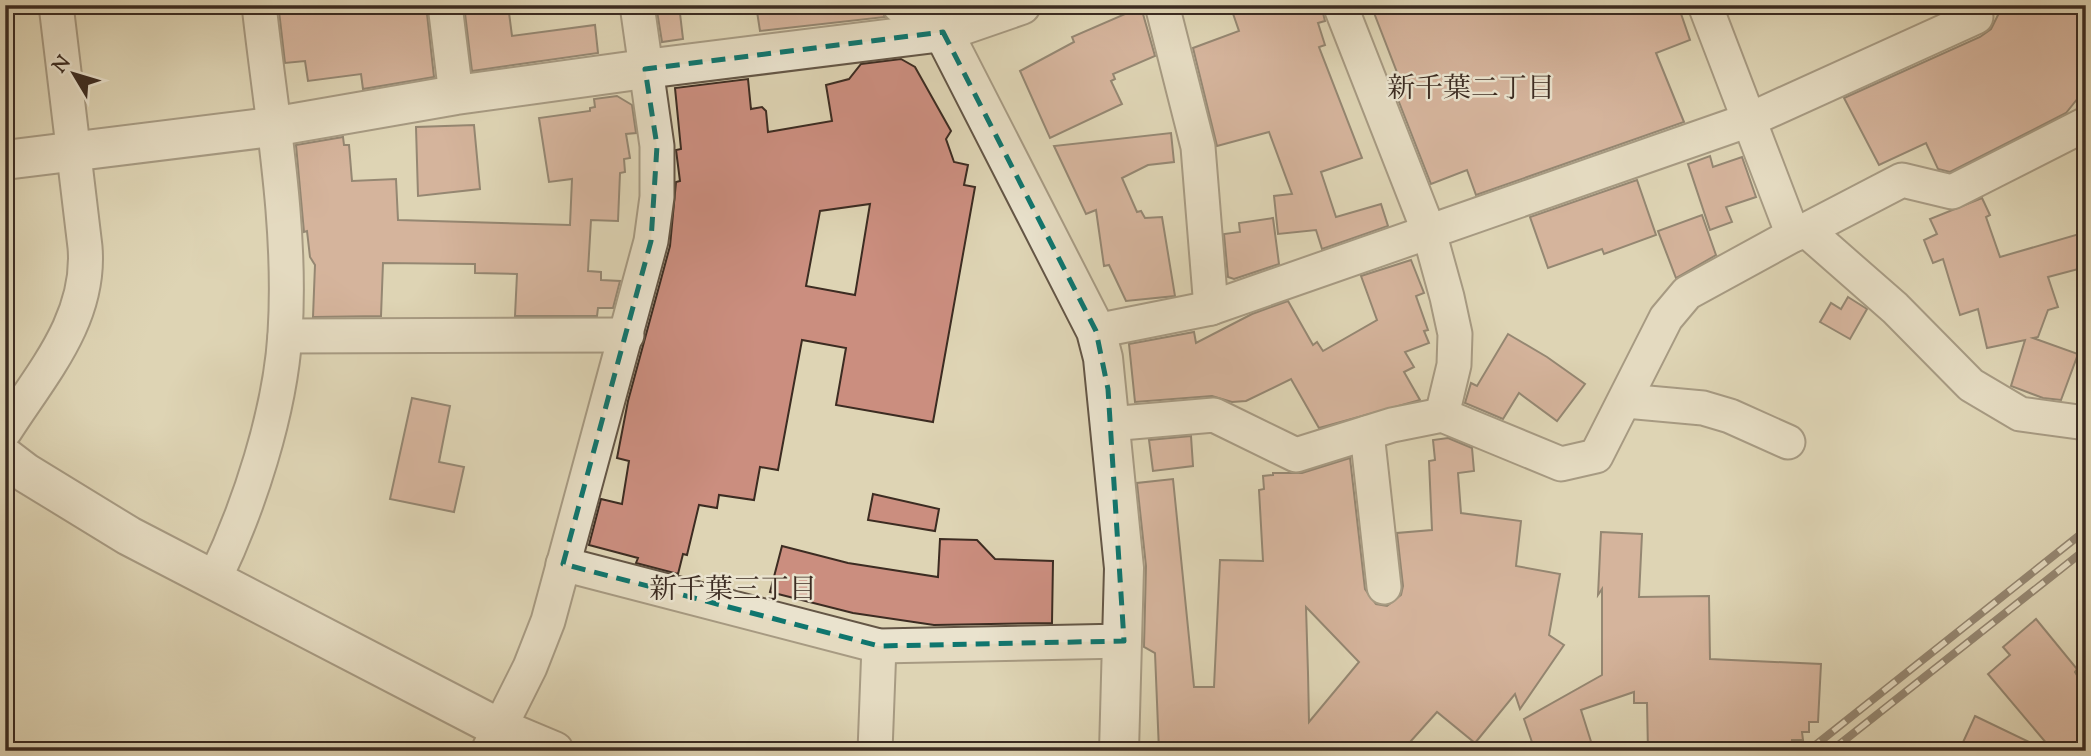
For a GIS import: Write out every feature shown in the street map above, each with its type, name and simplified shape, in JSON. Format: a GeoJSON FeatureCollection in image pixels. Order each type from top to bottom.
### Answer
{"type":"FeatureCollection","features":[{"type":"Feature","properties":{"kind":"street"},"geometry":{"type":"LineString","coordinates":[[5,431],[73,326],[85,287],[85,247],[56,5]]}},
{"type":"Feature","properties":{"kind":"street"},"geometry":{"type":"LineString","coordinates":[[215,578],[231,543],[260,461],[285,336],[285,217],[259,5]]}},
{"type":"Feature","properties":{"kind":"street"},"geometry":{"type":"LineString","coordinates":[[444,5],[456,94]]}},
{"type":"Feature","properties":{"kind":"street"},"geometry":{"type":"LineString","coordinates":[[493,739],[544,632],[651,241],[657,197],[657,146],[637,5]]}},
{"type":"Feature","properties":{"kind":"street"},"geometry":{"type":"LineString","coordinates":[[899,5],[915,19],[938,19]]}},
{"type":"Feature","properties":{"kind":"street"},"geometry":{"type":"LineString","coordinates":[[5,160],[272,127],[456,94],[645,69],[1021,5]]}},
{"type":"Feature","properties":{"kind":"street"},"geometry":{"type":"LineString","coordinates":[[1162,5],[1198,147],[1211,308]]}},
{"type":"Feature","properties":{"kind":"street"},"geometry":{"type":"LineString","coordinates":[[1340,5],[1429,232],[1455,334],[1454,365],[1442,415]]}},
{"type":"Feature","properties":{"kind":"street"},"geometry":{"type":"LineString","coordinates":[[1705,5],[1749,120],[1799,232],[1895,308],[1971,384],[2020,414],[2086,423]]}},
{"type":"Feature","properties":{"kind":"street"},"geometry":{"type":"LineString","coordinates":[[1096,331],[1211,308],[1749,120],[1976,17]]}},
{"type":"Feature","properties":{"kind":"street"},"geometry":{"type":"LineString","coordinates":[[938,19],[1096,331],[1108,389],[1109,424],[1124,568],[1119,751]]}},
{"type":"Feature","properties":{"kind":"street"},"geometry":{"type":"LineString","coordinates":[[1109,424],[1213,415],[1296,455],[1367,433],[1442,415],[1561,464],[1596,456],[1666,318],[1687,292],[1727,268],[1902,180],[1952,192],[2086,124]]}},
{"type":"Feature","properties":{"kind":"street"},"geometry":{"type":"LineString","coordinates":[[285,336],[627,335]]}},
{"type":"Feature","properties":{"kind":"street"},"geometry":{"type":"LineString","coordinates":[[1626,401],[1703,408],[1730,416],[1788,442]]}},
{"type":"Feature","properties":{"kind":"street"},"geometry":{"type":"LineString","coordinates":[[1367,433],[1384,587]]}},
{"type":"Feature","properties":{"kind":"street"},"geometry":{"type":"LineString","coordinates":[[5,457],[97,518],[215,578],[493,739],[554,751]]}},
{"type":"Feature","properties":{"kind":"street"},"geometry":{"type":"LineString","coordinates":[[563,564],[879,646],[1124,641]]}},
{"type":"Feature","properties":{"kind":"street"},"geometry":{"type":"LineString","coordinates":[[875,751],[879,646]]}},
{"type":"Feature","properties":{"kind":"highlighted area"},"geometry":{"type":"Polygon","coordinates":[[[943,32],[1096,331],[1108,389],[1124,641],[879,646],[563,564],[651,241],[657,146],[645,69],[943,32]]]}},
{"type":"Feature","properties":{"kind":"building"},"geometry":{"type":"Polygon","coordinates":[[[349,5],[426,5],[434,77],[363,89],[361,74],[308,81],[305,61],[285,63],[279,11],[349,5]]]}},
{"type":"Feature","properties":{"kind":"building"},"geometry":{"type":"Polygon","coordinates":[[[464,5],[508,5],[512,36],[595,25],[598,53],[472,71],[464,5]]]}},
{"type":"Feature","properties":{"kind":"building"},"geometry":{"type":"Polygon","coordinates":[[[656,5],[679,5],[683,39],[662,42],[656,5]]]}},
{"type":"Feature","properties":{"kind":"building"},"geometry":{"type":"Polygon","coordinates":[[[756,5],[880,5],[885,17],[760,31],[756,5]]]}},
{"type":"Feature","properties":{"kind":"building"},"geometry":{"type":"Polygon","coordinates":[[[1230,5],[1321,5],[1325,21],[1318,23],[1325,45],[1319,47],[1362,158],[1321,172],[1336,217],[1381,204],[1388,226],[1322,249],[1316,230],[1278,234],[1274,196],[1292,194],[1269,132],[1217,146],[1193,48],[1239,31],[1230,5]]]}},
{"type":"Feature","properties":{"kind":"building"},"geometry":{"type":"Polygon","coordinates":[[[1371,5],[1678,5],[1690,40],[1656,53],[1684,122],[1476,195],[1467,170],[1431,184],[1390,79],[1398,75],[1371,5]]]}},
{"type":"Feature","properties":{"kind":"building"},"geometry":{"type":"Polygon","coordinates":[[[2003,5],[2086,5],[2086,88],[2066,113],[1950,172],[1938,169],[1926,143],[1879,165],[1844,98],[1980,37],[1991,29],[2003,5]]]}},
{"type":"Feature","properties":{"kind":"building"},"geometry":{"type":"Polygon","coordinates":[[[1141,7],[1155,56],[1113,74],[1115,79],[1111,81],[1122,104],[1050,138],[1020,71],[1074,42],[1072,37],[1141,7]]]}},
{"type":"Feature","properties":{"kind":"building"},"geometry":{"type":"Polygon","coordinates":[[[901,59],[915,67],[951,131],[946,139],[954,162],[968,165],[964,185],[975,187],[933,422],[836,405],[846,348],[802,340],[778,470],[760,467],[754,500],[719,495],[717,508],[699,505],[687,555],[683,554],[678,574],[636,563],[638,558],[589,545],[601,499],[622,504],[629,461],[617,458],[628,401],[670,246],[676,182],[680,181],[676,150],[681,149],[675,88],[748,79],[751,109],[762,107],[766,111],[768,132],[832,121],[826,85],[849,79],[861,64],[901,59]],[[870,204],[820,211],[806,286],[855,295],[870,204]]]}},
{"type":"Feature","properties":{"kind":"building"},"geometry":{"type":"Polygon","coordinates":[[[617,96],[632,105],[636,133],[626,134],[630,158],[624,159],[625,172],[620,173],[618,221],[591,220],[588,271],[601,272],[601,280],[620,281],[613,308],[598,308],[597,316],[515,316],[517,274],[475,273],[475,264],[383,263],[381,316],[313,317],[315,265],[310,257],[307,231],[304,232],[296,145],[343,137],[344,145],[349,145],[352,181],[396,179],[398,220],[570,225],[572,179],[549,182],[539,118],[590,111],[590,108],[595,107],[594,99],[617,96]]]}},
{"type":"Feature","properties":{"kind":"building"},"geometry":{"type":"Polygon","coordinates":[[[474,125],[480,189],[418,196],[416,127],[474,125]]]}},
{"type":"Feature","properties":{"kind":"building"},"geometry":{"type":"Polygon","coordinates":[[[1171,133],[1174,162],[1148,165],[1122,178],[1137,212],[1141,211],[1145,218],[1162,217],[1175,296],[1126,301],[1109,265],[1104,266],[1096,210],[1086,214],[1054,146],[1171,133]]]}},
{"type":"Feature","properties":{"kind":"building"},"geometry":{"type":"Polygon","coordinates":[[[1710,156],[1713,167],[1742,157],[1756,197],[1726,207],[1732,222],[1710,230],[1688,164],[1710,156]]]}},
{"type":"Feature","properties":{"kind":"building"},"geometry":{"type":"Polygon","coordinates":[[[1637,180],[1656,235],[1604,254],[1602,249],[1548,268],[1530,217],[1637,180]]]}},
{"type":"Feature","properties":{"kind":"building"},"geometry":{"type":"Polygon","coordinates":[[[1982,198],[1990,215],[1986,217],[2000,257],[2086,232],[2086,267],[2048,277],[2058,307],[2048,310],[2038,337],[2033,338],[2078,354],[2061,400],[2043,398],[2011,386],[2025,340],[1987,348],[1978,309],[1960,315],[1943,259],[1933,263],[1924,240],[1937,234],[1930,219],[1982,198]]]}},
{"type":"Feature","properties":{"kind":"building"},"geometry":{"type":"Polygon","coordinates":[[[1702,215],[1716,255],[1676,278],[1658,231],[1702,215]]]}},
{"type":"Feature","properties":{"kind":"building"},"geometry":{"type":"Polygon","coordinates":[[[1273,218],[1279,264],[1234,279],[1228,277],[1224,234],[1240,232],[1239,223],[1273,218]]]}},
{"type":"Feature","properties":{"kind":"building"},"geometry":{"type":"Polygon","coordinates":[[[1411,260],[1424,293],[1416,296],[1428,330],[1424,331],[1429,343],[1405,352],[1414,367],[1404,372],[1420,400],[1319,428],[1291,379],[1246,401],[1232,402],[1212,396],[1135,402],[1129,344],[1194,332],[1196,343],[1252,314],[1288,301],[1313,345],[1317,342],[1323,351],[1377,320],[1361,276],[1411,260]]]}},
{"type":"Feature","properties":{"kind":"building"},"geometry":{"type":"Polygon","coordinates":[[[1848,297],[1867,309],[1850,339],[1820,322],[1831,303],[1841,309],[1848,297]]]}},
{"type":"Feature","properties":{"kind":"building"},"geometry":{"type":"Polygon","coordinates":[[[1508,334],[1585,384],[1557,421],[1519,393],[1503,419],[1465,403],[1471,383],[1477,386],[1508,334]]]}},
{"type":"Feature","properties":{"kind":"building"},"geometry":{"type":"Polygon","coordinates":[[[412,398],[450,406],[439,462],[464,467],[454,512],[390,499],[412,398]]]}},
{"type":"Feature","properties":{"kind":"building"},"geometry":{"type":"Polygon","coordinates":[[[1191,436],[1193,466],[1153,471],[1149,440],[1191,436]]]}},
{"type":"Feature","properties":{"kind":"building"},"geometry":{"type":"Polygon","coordinates":[[[1448,438],[1472,448],[1474,471],[1458,473],[1461,513],[1521,521],[1516,566],[1560,574],[1549,635],[1564,645],[1520,709],[1515,694],[1475,743],[1437,712],[1402,751],[1159,751],[1155,653],[1144,647],[1146,566],[1137,483],[1173,479],[1194,687],[1214,687],[1220,560],[1263,561],[1259,490],[1264,489],[1263,476],[1273,473],[1302,473],[1350,458],[1365,589],[1376,604],[1387,606],[1401,595],[1403,586],[1397,533],[1432,530],[1429,461],[1435,460],[1433,440],[1448,438]],[[1306,607],[1309,722],[1359,662],[1306,607]]]}},
{"type":"Feature","properties":{"kind":"building"},"geometry":{"type":"Polygon","coordinates":[[[873,494],[939,509],[935,531],[868,520],[873,494]]]}},
{"type":"Feature","properties":{"kind":"building"},"geometry":{"type":"Polygon","coordinates":[[[1601,532],[1642,534],[1639,597],[1709,596],[1710,659],[1821,664],[1818,722],[1809,722],[1809,732],[1802,732],[1803,740],[1792,740],[1792,748],[1775,751],[1648,751],[1647,703],[1634,703],[1634,692],[1581,710],[1594,751],[1539,751],[1536,743],[1533,745],[1524,719],[1602,675],[1602,589],[1598,595],[1601,532]]]}},
{"type":"Feature","properties":{"kind":"building"},"geometry":{"type":"Polygon","coordinates":[[[940,539],[977,540],[995,559],[1053,561],[1052,623],[934,625],[853,613],[770,592],[782,546],[848,563],[938,577],[940,539]]]}},
{"type":"Feature","properties":{"kind":"building"},"geometry":{"type":"Polygon","coordinates":[[[2036,619],[2077,669],[2075,672],[2086,690],[2086,751],[2053,751],[1988,674],[2010,655],[2003,647],[2036,619]]]}},
{"type":"Feature","properties":{"kind":"building"},"geometry":{"type":"Polygon","coordinates":[[[1975,716],[2048,751],[1959,751],[1975,716]]]}},
{"type":"Feature","properties":{"kind":"railway"},"geometry":{"type":"LineString","coordinates":[[1808,751],[2086,530]]}},
{"type":"Feature","properties":{"kind":"railway"},"geometry":{"type":"LineString","coordinates":[[1831,751],[2086,549]]}},
{"type":"Feature","properties":{"kind":"district","name":"新千葉二丁目"},"geometry":{"type":"Point","coordinates":[1471,87]}},
{"type":"Feature","properties":{"kind":"district","name":"新千葉三丁目"},"geometry":{"type":"Point","coordinates":[733,588]}}]}
